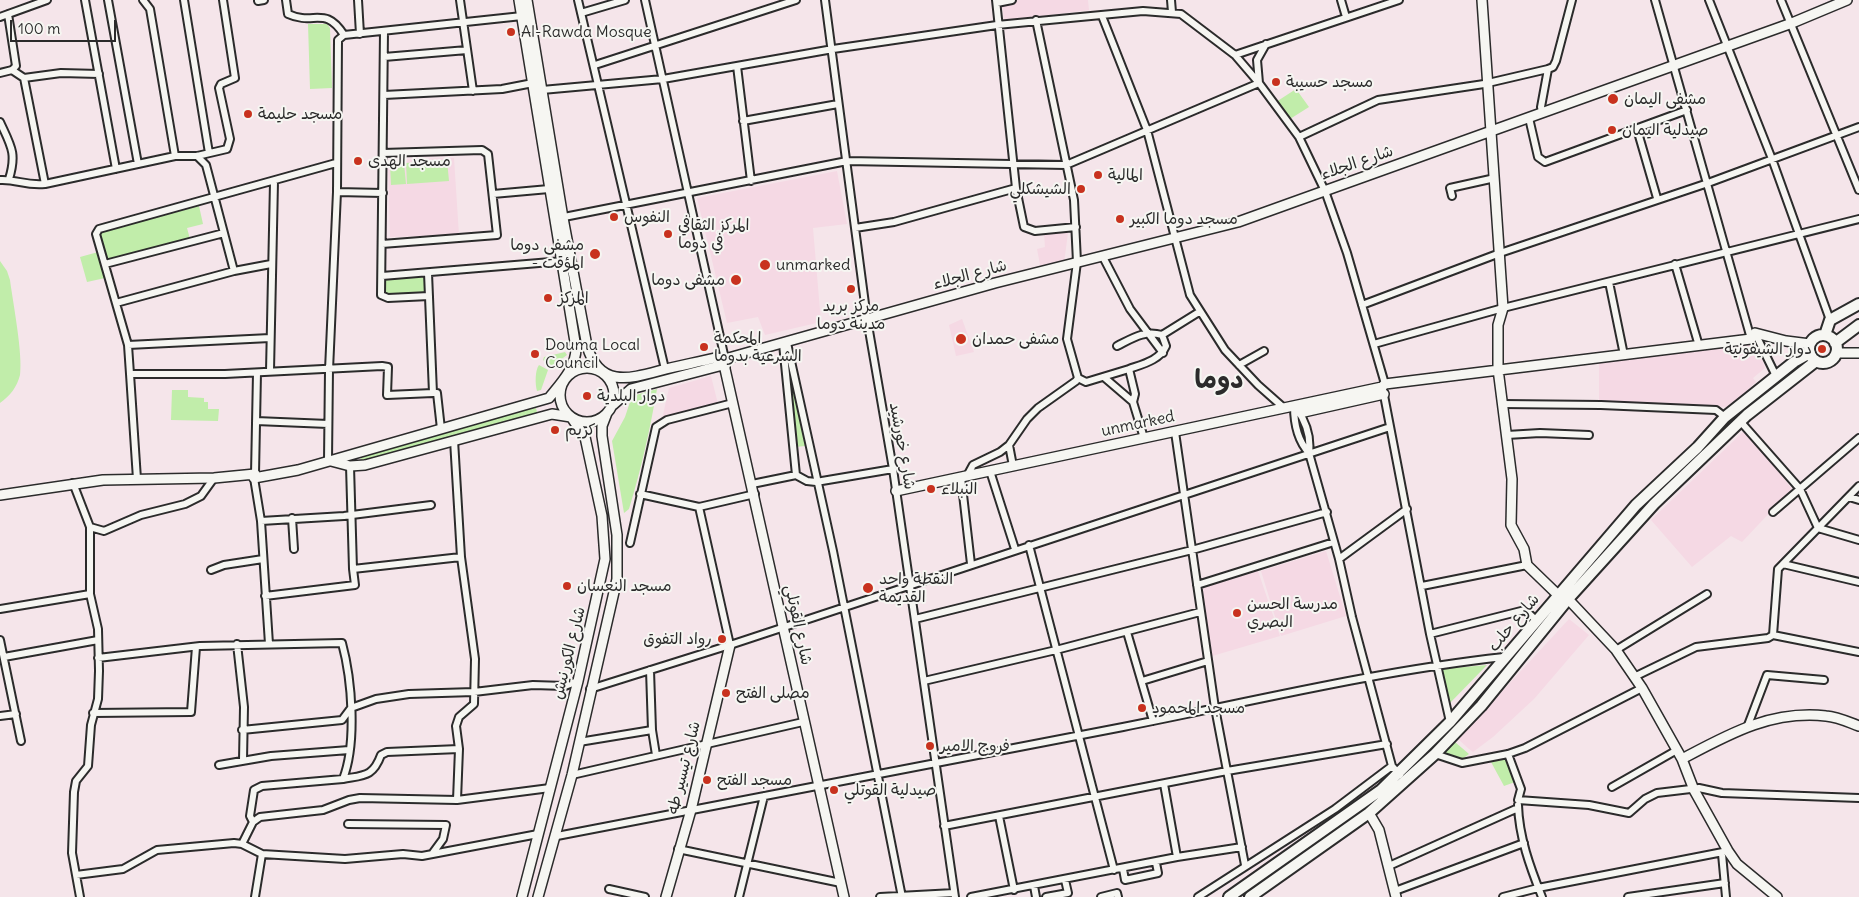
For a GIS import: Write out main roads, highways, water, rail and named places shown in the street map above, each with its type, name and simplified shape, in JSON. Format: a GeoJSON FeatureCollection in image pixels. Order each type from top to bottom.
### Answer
{"type":"FeatureCollection","features":[{"type":"Feature","properties":{"kind":"main road"},"geometry":{"type":"LineString","coordinates":[[1825,335],[1830,320],[1859,304]]}},
{"type":"Feature","properties":{"kind":"main road"},"geometry":{"type":"LineString","coordinates":[[1825,335],[1816,337],[1812,353],[1828,362],[1836,347],[1859,325]]}},
{"type":"Feature","properties":{"kind":"main road"},"geometry":{"type":"LineString","coordinates":[[1825,335],[1836,347]]}},
{"type":"Feature","properties":{"kind":"main road","name":"شارع حلب"},"geometry":{"type":"LineString","coordinates":[[1250,897],[1262,893],[1366,809],[1450,722],[1636,505],[1698,447],[1725,418],[1776,376],[1812,353]]}},
{"type":"Feature","properties":{"kind":"main road","name":"شارع حلب"},"geometry":{"type":"LineString","coordinates":[[1399,774],[1435,754],[1481,706],[1568,599],[1654,504],[1812,353]]}},
{"type":"Feature","properties":{"kind":"main road","name":"شارع حلب"},"geometry":{"type":"LineString","coordinates":[[1229,897],[1366,809]]}},
{"type":"Feature","properties":{"kind":"place","name":"Al-Rawda Mosque"},"geometry":{"type":"Point","coordinates":[511,32]}},
{"type":"Feature","properties":{"kind":"place","name":"مسجد حسيبة"},"geometry":{"type":"Point","coordinates":[1276,82]}},
{"type":"Feature","properties":{"kind":"place","name":"مشفى اليمان"},"geometry":{"type":"Point","coordinates":[1613,99]}},
{"type":"Feature","properties":{"kind":"place","name":"مسجد حليمة"},"geometry":{"type":"Point","coordinates":[248,114]}},
{"type":"Feature","properties":{"kind":"place","name":"صيدلية اليمان"},"geometry":{"type":"Point","coordinates":[1612,130]}},
{"type":"Feature","properties":{"kind":"place","name":"مسجد الهدى"},"geometry":{"type":"Point","coordinates":[358,161]}},
{"type":"Feature","properties":{"kind":"place","name":"المالية"},"geometry":{"type":"Point","coordinates":[1098,175]}},
{"type":"Feature","properties":{"kind":"place","name":"الشيشكلي"},"geometry":{"type":"Point","coordinates":[1081,189]}},
{"type":"Feature","properties":{"kind":"place","name":"النفوس"},"geometry":{"type":"Point","coordinates":[614,217]}},
{"type":"Feature","properties":{"kind":"place","name":"مسجد دوما الكبير"},"geometry":{"type":"Point","coordinates":[1120,219]}},
{"type":"Feature","properties":{"kind":"place","name":"المركز الثقافي في دوما"},"geometry":{"type":"Point","coordinates":[668,234]}},
{"type":"Feature","properties":{"kind":"place","name":"مشفى دوما - المؤقت"},"geometry":{"type":"Point","coordinates":[595,254]}},
{"type":"Feature","properties":{"kind":"place","name":"unmarked"},"geometry":{"type":"Point","coordinates":[765,265]}},
{"type":"Feature","properties":{"kind":"place","name":"مشفى دوما"},"geometry":{"type":"Point","coordinates":[736,280]}},
{"type":"Feature","properties":{"kind":"place","name":"مركز بريد مدينة دوما"},"geometry":{"type":"Point","coordinates":[851,289]}},
{"type":"Feature","properties":{"kind":"place","name":"المركز"},"geometry":{"type":"Point","coordinates":[548,298]}},
{"type":"Feature","properties":{"kind":"place","name":"مشفى حمدان"},"geometry":{"type":"Point","coordinates":[961,339]}},
{"type":"Feature","properties":{"kind":"place","name":"المحكمة الشرعية بدوما"},"geometry":{"type":"Point","coordinates":[704,347]}},
{"type":"Feature","properties":{"kind":"place","name":"دوار الشيفونية"},"geometry":{"type":"Point","coordinates":[1822,349]}},
{"type":"Feature","properties":{"kind":"place","name":"Douma Local Council"},"geometry":{"type":"Point","coordinates":[535,354]}},
{"type":"Feature","properties":{"kind":"place","name":"دوار البلدية"},"geometry":{"type":"Point","coordinates":[587,396]}},
{"type":"Feature","properties":{"kind":"place","name":"كريم"},"geometry":{"type":"Point","coordinates":[555,430]}},
{"type":"Feature","properties":{"kind":"place","name":"النبلاء"},"geometry":{"type":"Point","coordinates":[931,489]}},
{"type":"Feature","properties":{"kind":"place","name":"مسجد النعسان"},"geometry":{"type":"Point","coordinates":[567,586]}},
{"type":"Feature","properties":{"kind":"place","name":"النقطة واحد القديمة"},"geometry":{"type":"Point","coordinates":[868,588]}},
{"type":"Feature","properties":{"kind":"place","name":"مدرسة الحسن البصري"},"geometry":{"type":"Point","coordinates":[1237,613]}},
{"type":"Feature","properties":{"kind":"place","name":"رواد التفوق"},"geometry":{"type":"Point","coordinates":[722,639]}},
{"type":"Feature","properties":{"kind":"place","name":"مصلى الفتح"},"geometry":{"type":"Point","coordinates":[726,693]}},
{"type":"Feature","properties":{"kind":"place","name":"مسجد المحمود"},"geometry":{"type":"Point","coordinates":[1142,708]}},
{"type":"Feature","properties":{"kind":"place","name":"فروج الامير"},"geometry":{"type":"Point","coordinates":[930,746]}},
{"type":"Feature","properties":{"kind":"place","name":"مسجد الفتح"},"geometry":{"type":"Point","coordinates":[707,780]}},
{"type":"Feature","properties":{"kind":"place","name":"صيدلية القوتلي"},"geometry":{"type":"Point","coordinates":[834,790]}},
{"type":"Feature","properties":{"kind":"district","name":"دوما"},"geometry":{"type":"Point","coordinates":[1219,381]}}]}
